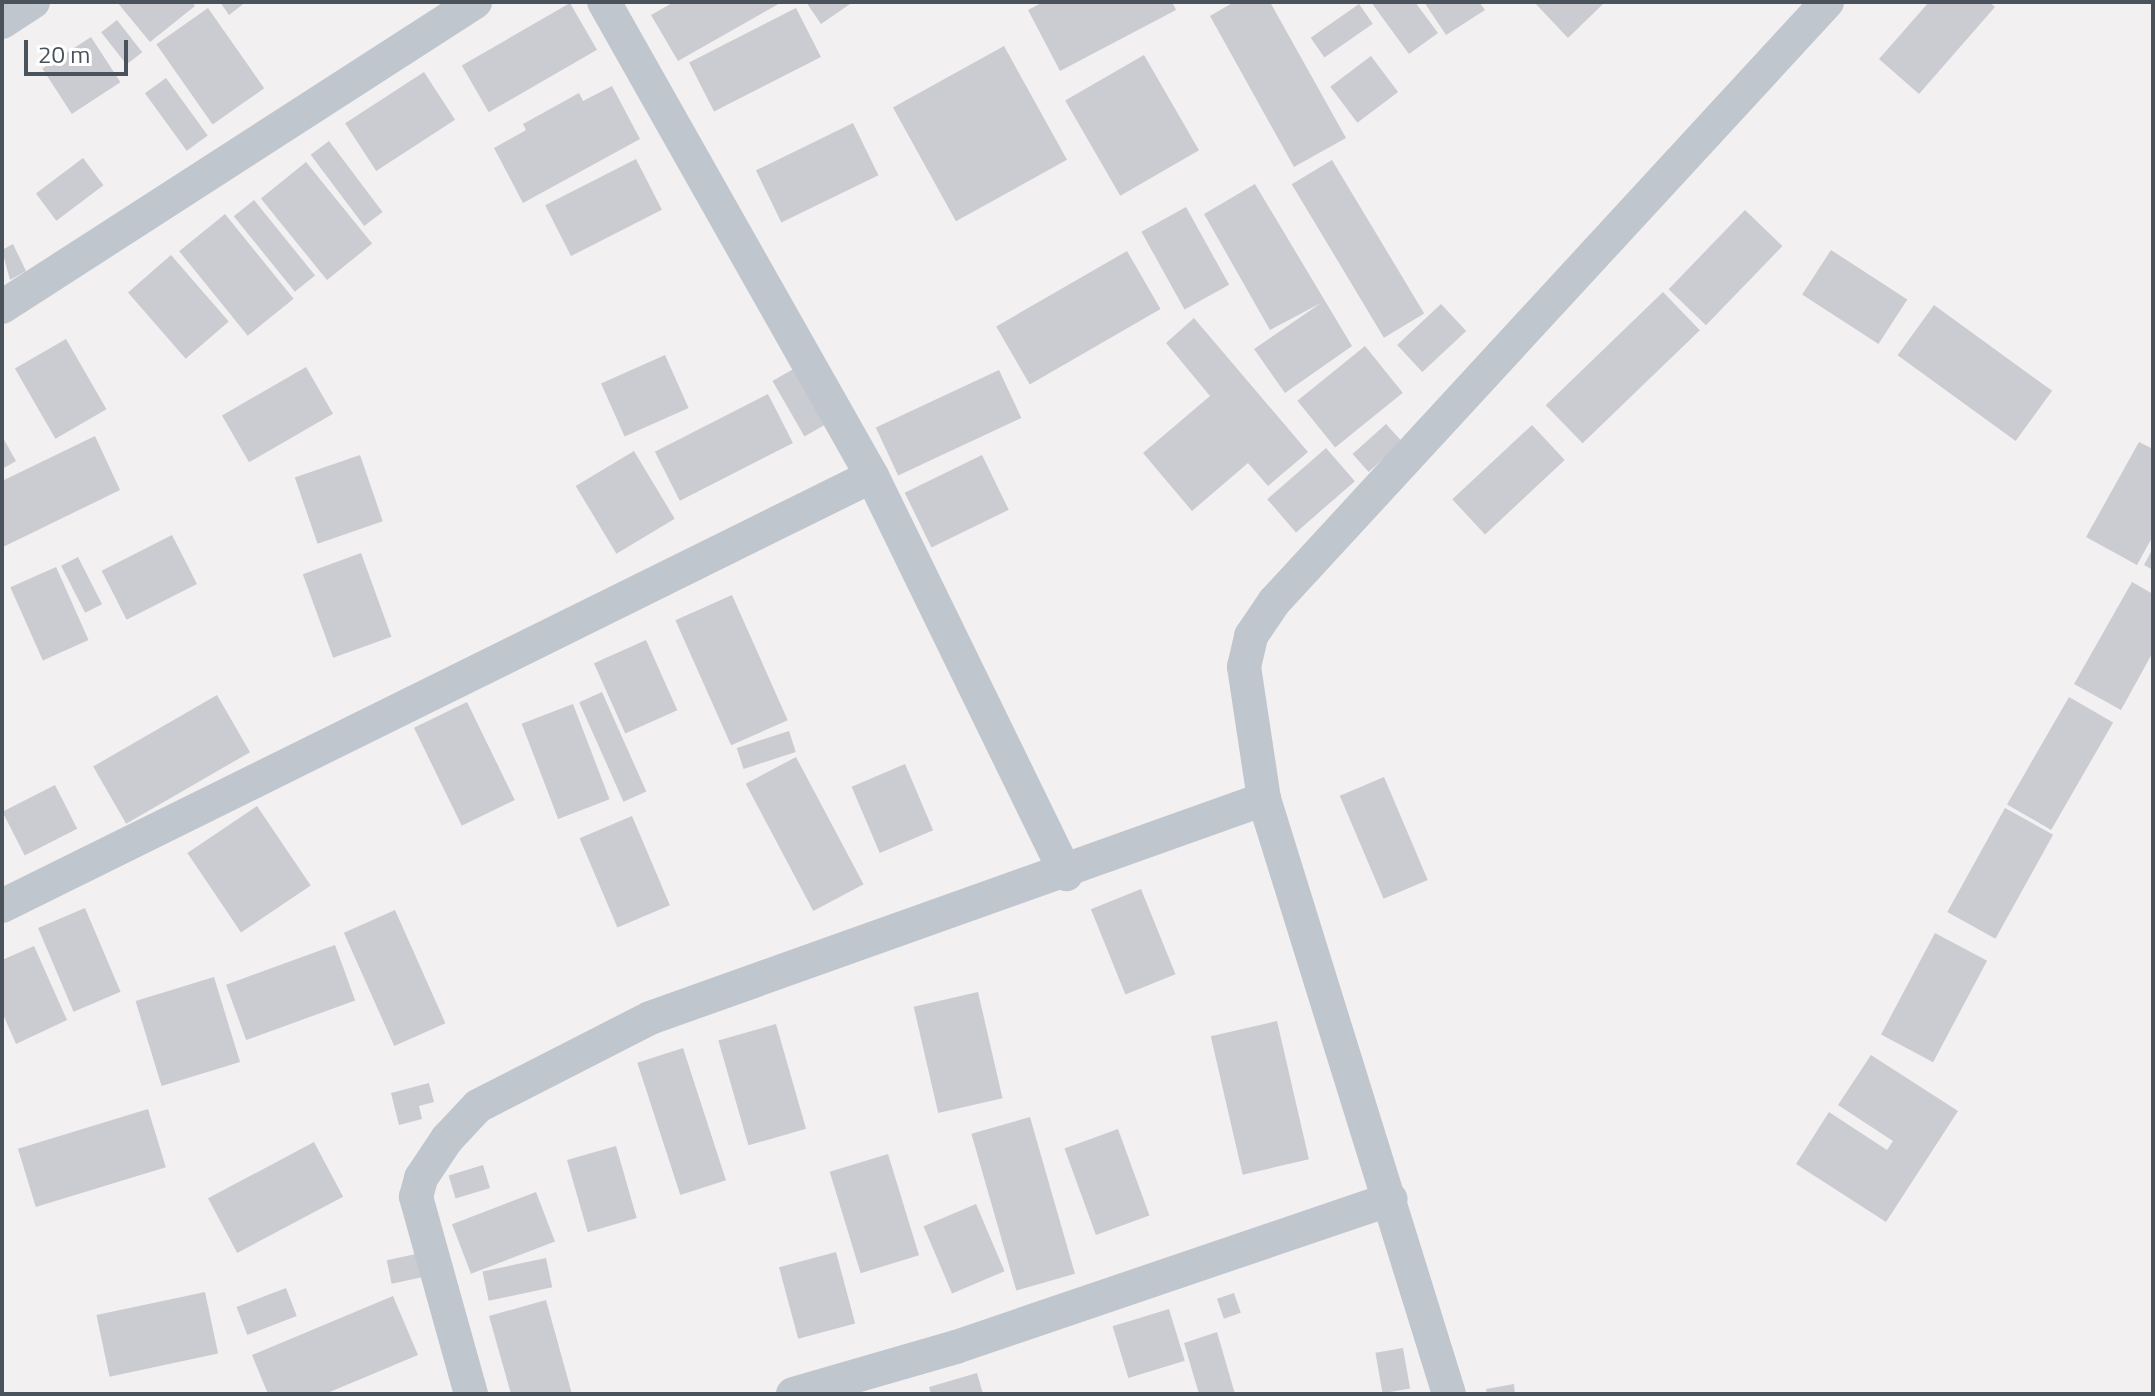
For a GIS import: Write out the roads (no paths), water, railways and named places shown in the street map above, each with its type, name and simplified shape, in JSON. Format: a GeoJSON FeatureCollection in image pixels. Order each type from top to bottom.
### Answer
{"type":"FeatureCollection","features":[{"type":"Feature","properties":{"kind":"street"},"geometry":{"type":"LineString","coordinates":[[2,22],[33,2]]}},
{"type":"Feature","properties":{"kind":"street"},"geometry":{"type":"LineString","coordinates":[[2,307],[475,2]]}},
{"type":"Feature","properties":{"kind":"street"},"geometry":{"type":"LineString","coordinates":[[604,2],[872,476],[1066,874]]}},
{"type":"Feature","properties":{"kind":"street"},"geometry":{"type":"LineString","coordinates":[[1449,1394],[1391,1199],[1264,799],[1244,667],[1251,636],[1274,602],[1827,2]]}},
{"type":"Feature","properties":{"kind":"street"},"geometry":{"type":"LineString","coordinates":[[2,906],[872,476]]}},
{"type":"Feature","properties":{"kind":"street"},"geometry":{"type":"LineString","coordinates":[[471,1394],[416,1197],[447,1139],[478,1106],[650,1018],[1066,874],[1264,799]]}},
{"type":"Feature","properties":{"kind":"street"},"geometry":{"type":"LineString","coordinates":[[793,1394],[956,1347],[1391,1199]]}}]}
